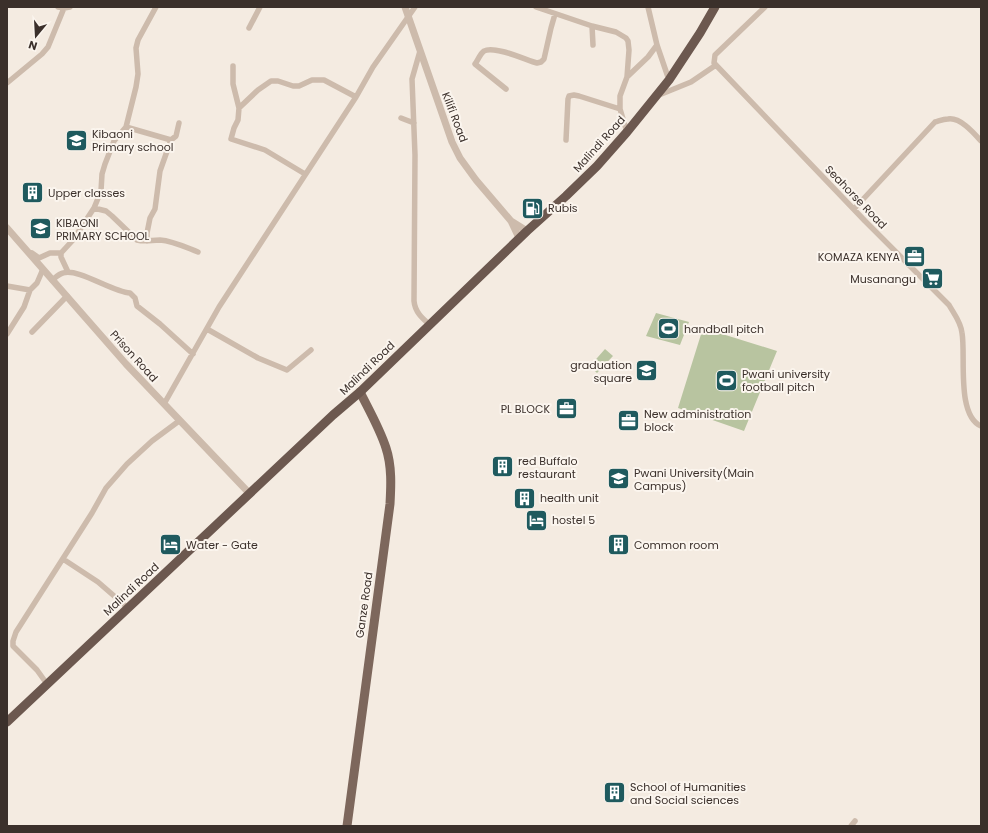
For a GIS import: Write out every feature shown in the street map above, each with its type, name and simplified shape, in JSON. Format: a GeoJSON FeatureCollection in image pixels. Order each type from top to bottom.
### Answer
{"type":"FeatureCollection","features":[{"type":"Feature","properties":{"kind":"highway","name":"Malindi Road"},"geometry":{"type":"LineString","coordinates":[[7,722],[360,392],[527,230],[566,196],[597,166],[669,80],[696,40],[715,7]]}},
{"type":"Feature","properties":{"kind":"main road","name":"Ganze Road"},"geometry":{"type":"LineString","coordinates":[[347,826],[390,504],[391,486],[390,467],[386,448],[360,392]]}},
{"type":"Feature","properties":{"kind":"street"},"geometry":{"type":"LineString","coordinates":[[7,83],[48,47],[67,8],[58,7]]}},
{"type":"Feature","properties":{"kind":"street"},"geometry":{"type":"LineString","coordinates":[[7,224],[37,257],[40,258],[50,253],[61,253],[73,240],[94,208],[101,191],[102,174],[109,153],[114,141],[126,127],[138,74],[136,48],[138,40],[156,7]]}},
{"type":"Feature","properties":{"kind":"street"},"geometry":{"type":"LineString","coordinates":[[249,28],[260,7]]}},
{"type":"Feature","properties":{"kind":"street","name":"Kilifi Road"},"geometry":{"type":"LineString","coordinates":[[405,7],[445,124],[460,158],[479,184],[511,221],[519,238]]}},
{"type":"Feature","properties":{"kind":"street"},"geometry":{"type":"LineString","coordinates":[[164,404],[237,279],[356,97],[373,67],[415,7]]}},
{"type":"Feature","properties":{"kind":"street"},"geometry":{"type":"LineString","coordinates":[[536,7],[592,26],[616,32],[626,38],[628,41],[629,50],[627,77],[620,96],[620,109],[627,132]]}},
{"type":"Feature","properties":{"kind":"street"},"geometry":{"type":"LineString","coordinates":[[648,7],[657,45],[669,80]]}},
{"type":"Feature","properties":{"kind":"street"},"geometry":{"type":"LineString","coordinates":[[657,96],[691,82],[716,65],[714,60],[715,55],[765,7]]}},
{"type":"Feature","properties":{"kind":"street"},"geometry":{"type":"LineString","coordinates":[[506,88],[475,64],[480,56],[486,50],[494,50],[537,63],[541,62],[544,59],[555,14]]}},
{"type":"Feature","properties":{"kind":"street"},"geometry":{"type":"LineString","coordinates":[[592,26],[593,45]]}},
{"type":"Feature","properties":{"kind":"street"},"geometry":{"type":"LineString","coordinates":[[627,77],[648,58],[657,45]]}},
{"type":"Feature","properties":{"kind":"street"},"geometry":{"type":"LineString","coordinates":[[420,51],[412,79],[416,193],[414,305],[419,315],[430,325]]}},
{"type":"Feature","properties":{"kind":"street","name":"Seahorse Road"},"geometry":{"type":"LineString","coordinates":[[716,65],[854,209],[949,305],[959,321],[963,340],[964,383],[967,408],[972,420],[981,426]]}},
{"type":"Feature","properties":{"kind":"street"},"geometry":{"type":"LineString","coordinates":[[233,66],[233,84],[239,108],[238,120],[231,139],[264,150],[305,174]]}},
{"type":"Feature","properties":{"kind":"street"},"geometry":{"type":"LineString","coordinates":[[239,108],[258,90],[271,81],[278,81],[293,86],[299,86],[312,80],[324,80],[356,97]]}},
{"type":"Feature","properties":{"kind":"street"},"geometry":{"type":"LineString","coordinates":[[566,140],[569,96],[579,96],[620,109]]}},
{"type":"Feature","properties":{"kind":"street"},"geometry":{"type":"LineString","coordinates":[[401,118],[414,123]]}},
{"type":"Feature","properties":{"kind":"street"},"geometry":{"type":"LineString","coordinates":[[854,209],[935,122],[949,118],[956,120],[981,141]]}},
{"type":"Feature","properties":{"kind":"street"},"geometry":{"type":"LineString","coordinates":[[147,241],[150,218],[155,209],[160,171],[170,140],[176,136],[179,123]]}},
{"type":"Feature","properties":{"kind":"street"},"geometry":{"type":"LineString","coordinates":[[126,127],[170,140]]}},
{"type":"Feature","properties":{"kind":"street"},"geometry":{"type":"LineString","coordinates":[[94,208],[106,211],[138,240],[160,240],[177,243],[198,252]]}},
{"type":"Feature","properties":{"kind":"street","name":"Kilifi Road"},"geometry":{"type":"LineString","coordinates":[[511,221],[527,230]]}},
{"type":"Feature","properties":{"kind":"street","name":"Prison Road"},"geometry":{"type":"LineString","coordinates":[[7,228],[126,364],[250,494]]}},
{"type":"Feature","properties":{"kind":"street"},"geometry":{"type":"LineString","coordinates":[[61,253],[61,257],[68,272]]}},
{"type":"Feature","properties":{"kind":"street"},"geometry":{"type":"LineString","coordinates":[[7,334],[24,307],[30,290],[37,283],[44,269]]}},
{"type":"Feature","properties":{"kind":"street"},"geometry":{"type":"LineString","coordinates":[[52,280],[63,272],[68,272],[83,276],[121,292],[130,293],[135,298],[137,306],[193,354]]}},
{"type":"Feature","properties":{"kind":"street"},"geometry":{"type":"LineString","coordinates":[[7,286],[30,290]]}},
{"type":"Feature","properties":{"kind":"street"},"geometry":{"type":"LineString","coordinates":[[32,332],[67,296]]}},
{"type":"Feature","properties":{"kind":"street"},"geometry":{"type":"LineString","coordinates":[[207,329],[258,358],[287,370],[311,350]]}},
{"type":"Feature","properties":{"kind":"street"},"geometry":{"type":"LineString","coordinates":[[47,684],[37,670],[13,646],[16,632],[32,609],[110,482],[152,441],[179,420]]}},
{"type":"Feature","properties":{"kind":"street"},"geometry":{"type":"LineString","coordinates":[[63,559],[98,582],[128,608]]}},
{"type":"Feature","properties":{"kind":"street"},"geometry":{"type":"LineString","coordinates":[[851,826],[855,821]]}},
{"type":"Feature","properties":{"kind":"green space","name":"handball pitch"},"geometry":{"type":"Polygon","coordinates":[[[656,313],[689,322],[680,345],[646,336],[656,313]]]}},
{"type":"Feature","properties":{"kind":"green space","name":"Pwani university football pitch"},"geometry":{"type":"Polygon","coordinates":[[[703,328],[777,351],[744,431],[678,408],[703,328]]]}},
{"type":"Feature","properties":{"kind":"green space"},"geometry":{"type":"Polygon","coordinates":[[[605,349],[613,356],[597,373],[590,366],[605,349]]]}},
{"type":"Feature","properties":{"kind":"place","name":"Kibaoni Primary school"},"geometry":{"type":"Point","coordinates":[77,140]}},
{"type":"Feature","properties":{"kind":"place","name":"Upper classes"},"geometry":{"type":"Point","coordinates":[33,193]}},
{"type":"Feature","properties":{"kind":"place","name":"Rubis"},"geometry":{"type":"Point","coordinates":[533,208]}},
{"type":"Feature","properties":{"kind":"place","name":"KIBAONI PRIMARY SCHOOL"},"geometry":{"type":"Point","coordinates":[40,229]}},
{"type":"Feature","properties":{"kind":"place","name":"KOMAZA KENYA"},"geometry":{"type":"Point","coordinates":[915,257]}},
{"type":"Feature","properties":{"kind":"place","name":"Musanangu"},"geometry":{"type":"Point","coordinates":[932,279]}},
{"type":"Feature","properties":{"kind":"place","name":"handball pitch"},"geometry":{"type":"Point","coordinates":[668,329]}},
{"type":"Feature","properties":{"kind":"place","name":"graduation square"},"geometry":{"type":"Point","coordinates":[647,371]}},
{"type":"Feature","properties":{"kind":"place","name":"Pwani university football pitch"},"geometry":{"type":"Point","coordinates":[726,380]}},
{"type":"Feature","properties":{"kind":"place","name":"PL BLOCK"},"geometry":{"type":"Point","coordinates":[566,409]}},
{"type":"Feature","properties":{"kind":"place","name":"New administration block"},"geometry":{"type":"Point","coordinates":[628,420]}},
{"type":"Feature","properties":{"kind":"place","name":"red Buffalo restaurant"},"geometry":{"type":"Point","coordinates":[502,467]}},
{"type":"Feature","properties":{"kind":"place","name":"Pwani University(Main Campus)"},"geometry":{"type":"Point","coordinates":[619,479]}},
{"type":"Feature","properties":{"kind":"place","name":"health unit"},"geometry":{"type":"Point","coordinates":[524,498]}},
{"type":"Feature","properties":{"kind":"place","name":"hostel 5"},"geometry":{"type":"Point","coordinates":[537,520]}},
{"type":"Feature","properties":{"kind":"place","name":"Water - Gate"},"geometry":{"type":"Point","coordinates":[170,545]}},
{"type":"Feature","properties":{"kind":"place","name":"Common room"},"geometry":{"type":"Point","coordinates":[619,545]}},
{"type":"Feature","properties":{"kind":"place","name":"School of Humanities and Social sciences"},"geometry":{"type":"Point","coordinates":[614,793]}}]}
